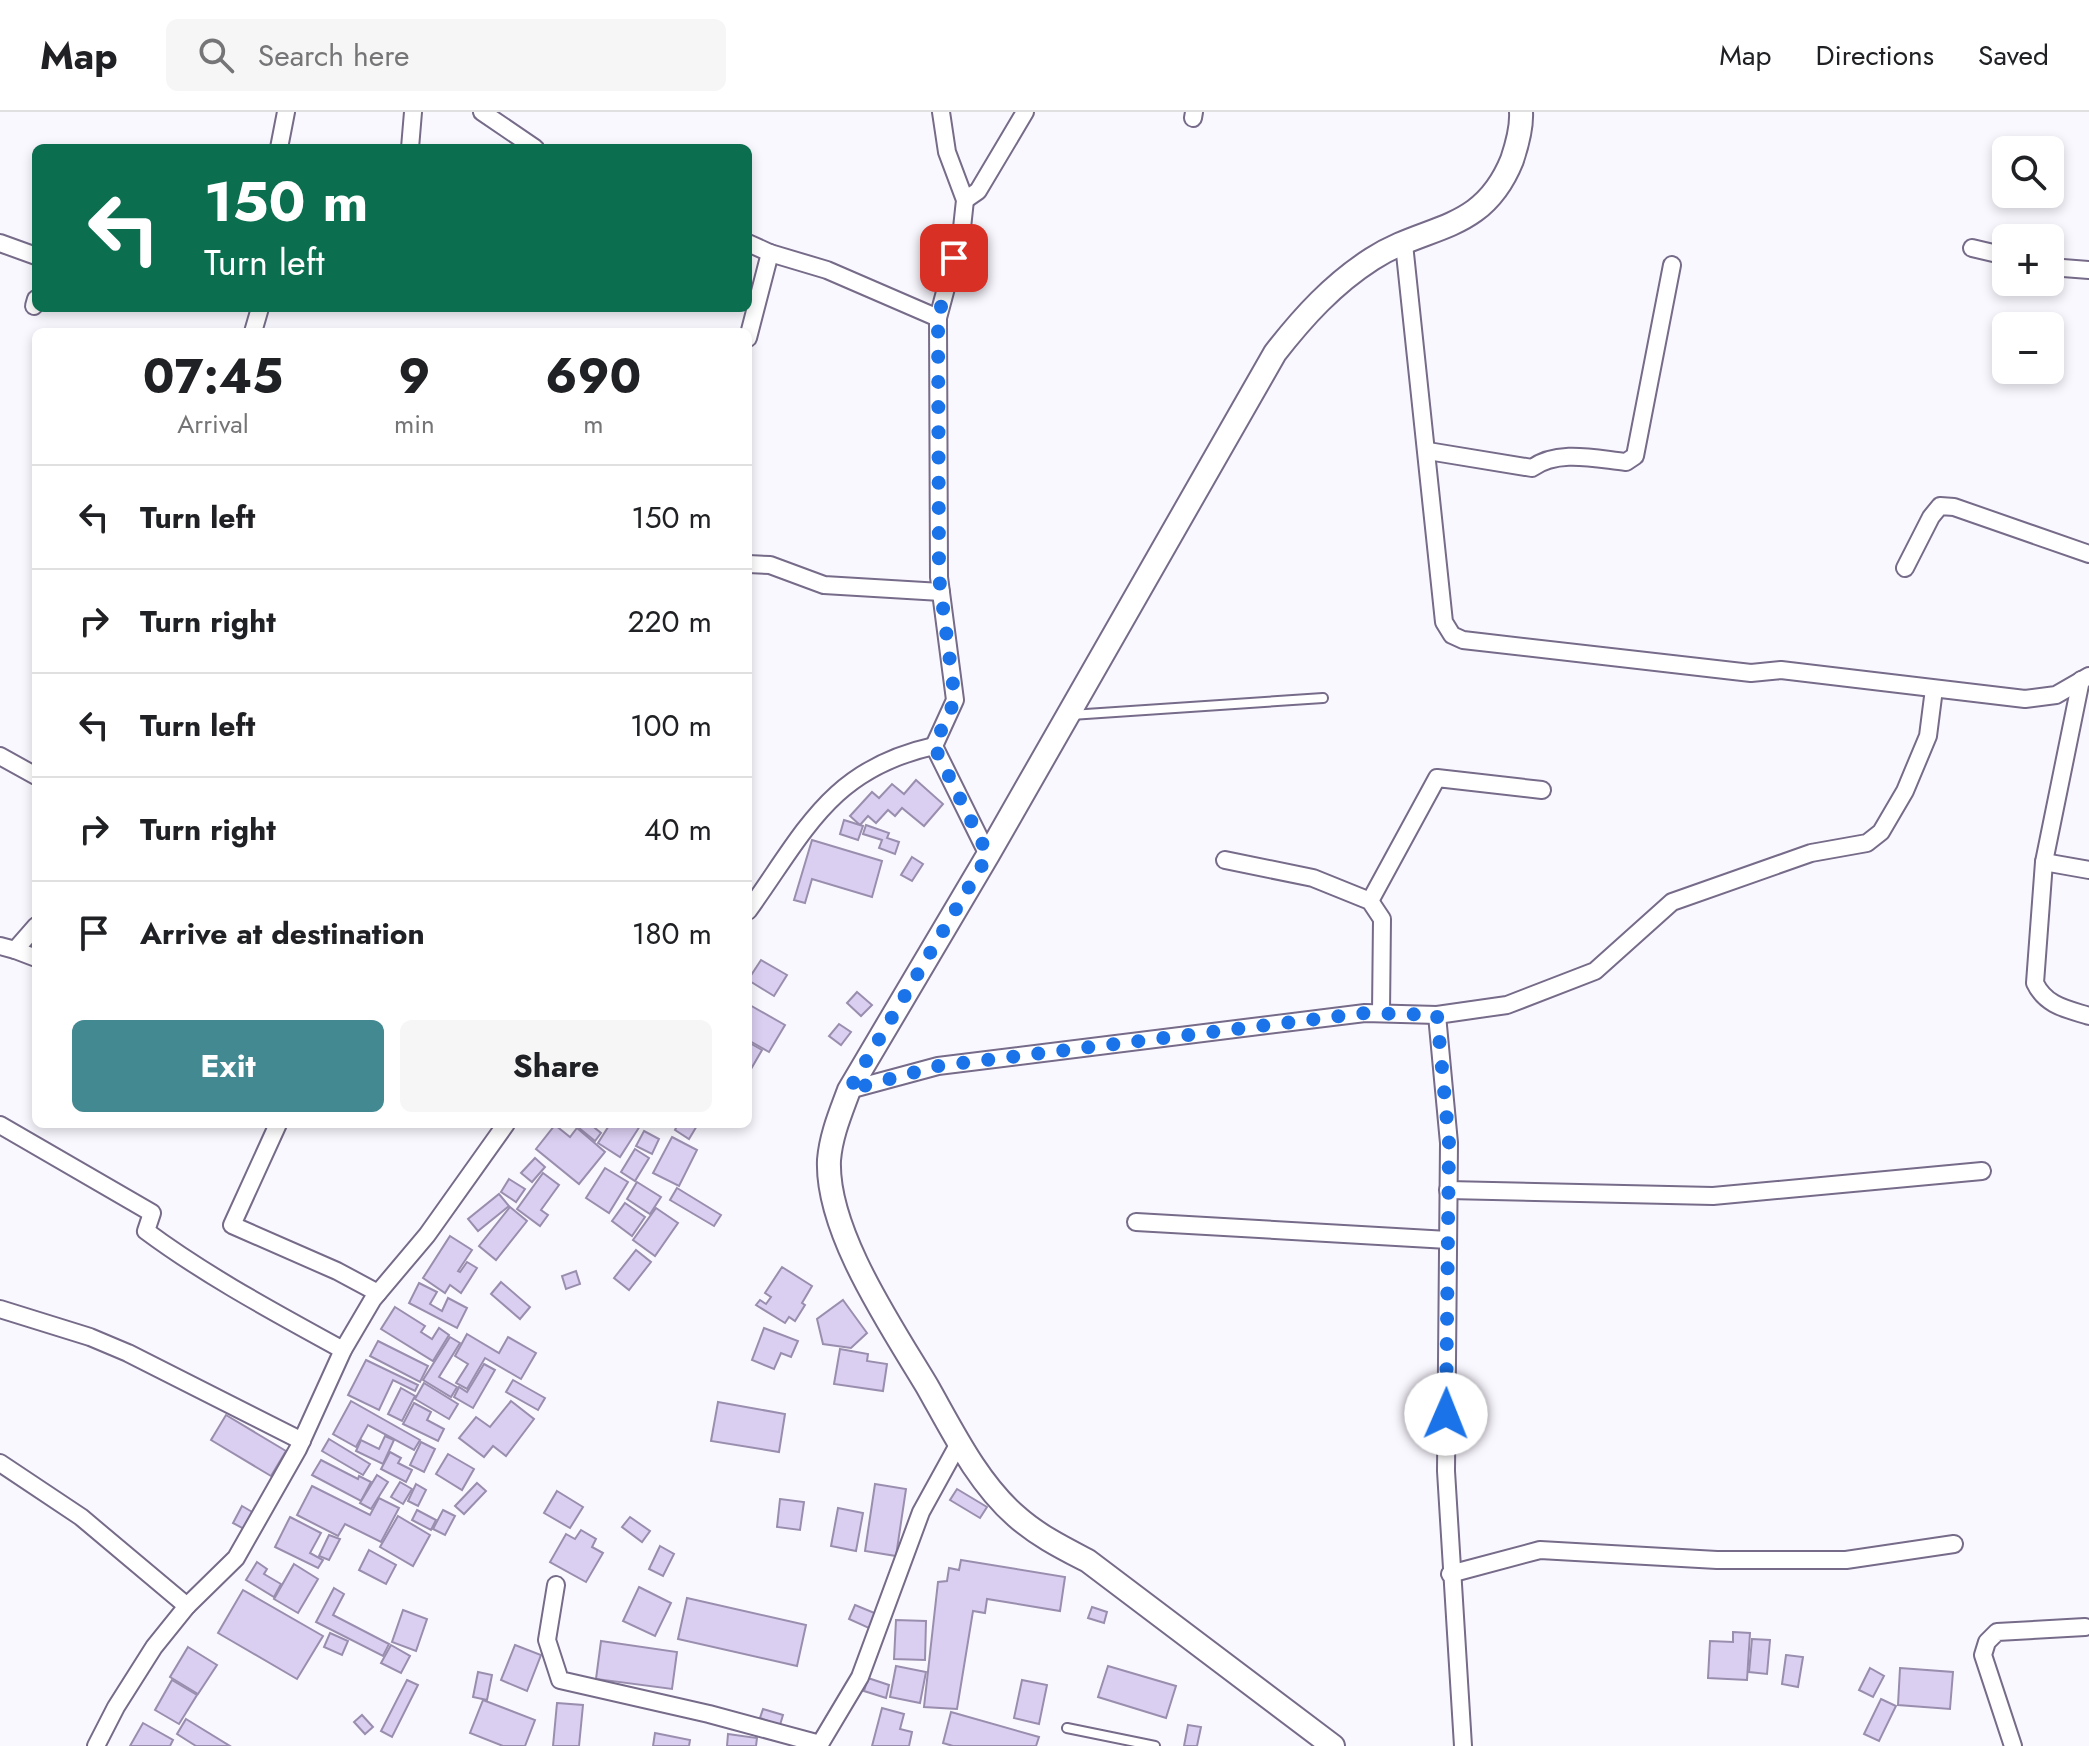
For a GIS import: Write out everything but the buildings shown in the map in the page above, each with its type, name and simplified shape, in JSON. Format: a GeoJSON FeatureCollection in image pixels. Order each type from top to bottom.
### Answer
{"type":"FeatureCollection","features":[{"type":"Feature","properties":{"kind":"street"},"geometry":{"type":"LineString","coordinates":[[280,144],[286,112]]}},
{"type":"Feature","properties":{"kind":"street"},"geometry":{"type":"LineString","coordinates":[[410,144],[413,112]]}},
{"type":"Feature","properties":{"kind":"street"},"geometry":{"type":"LineString","coordinates":[[482,112],[529,144]]}},
{"type":"Feature","properties":{"kind":"street"},"geometry":{"type":"LineString","coordinates":[[934,746],[955,700],[941,592],[938,318],[962,228],[965,200],[947,152],[941,112]]}},
{"type":"Feature","properties":{"kind":"street"},"geometry":{"type":"LineString","coordinates":[[965,200],[978,191],[1025,112]]}},
{"type":"Feature","properties":{"kind":"street"},"geometry":{"type":"LineString","coordinates":[[1333,1746],[1088,1561],[1049,1540],[1015,1515],[959,1443],[874,1297],[842,1226],[833,1194],[829,1160],[835,1128],[849,1090],[988,855],[1275,353],[1304,315],[1373,258],[1454,224],[1491,197],[1502,184],[1517,147],[1521,112]]}},
{"type":"Feature","properties":{"kind":"street"},"geometry":{"type":"LineString","coordinates":[[0,243],[32,255]]}},
{"type":"Feature","properties":{"kind":"street"},"geometry":{"type":"LineString","coordinates":[[1404,244],[1444,622],[1452,635],[1463,640],[1751,673],[1781,670],[2040,699],[2056,695],[2085,678]]}},
{"type":"Feature","properties":{"kind":"street"},"geometry":{"type":"LineString","coordinates":[[752,245],[827,270],[938,318]]}},
{"type":"Feature","properties":{"kind":"street"},"geometry":{"type":"LineString","coordinates":[[1972,248],[1992,253]]}},
{"type":"Feature","properties":{"kind":"street"},"geometry":{"type":"LineString","coordinates":[[751,328],[770,253]]}},
{"type":"Feature","properties":{"kind":"street"},"geometry":{"type":"LineString","coordinates":[[1428,451],[1532,468],[1544,459],[1575,457],[1626,462],[1635,456],[1672,265]]}},
{"type":"Feature","properties":{"kind":"street"},"geometry":{"type":"LineString","coordinates":[[2064,268],[2089,270]]}},
{"type":"Feature","properties":{"kind":"street"},"geometry":{"type":"LineString","coordinates":[[1905,568],[1931,517],[1940,506],[1954,507],[2089,554]]}},
{"type":"Feature","properties":{"kind":"street"},"geometry":{"type":"LineString","coordinates":[[752,564],[770,565],[824,585],[941,592]]}},
{"type":"Feature","properties":{"kind":"street"},"geometry":{"type":"LineString","coordinates":[[2085,678],[2044,862],[2035,983],[2041,995],[2053,1004],[2089,1016]]}},
{"type":"Feature","properties":{"kind":"street"},"geometry":{"type":"LineString","coordinates":[[849,1090],[938,1066],[1349,1015],[1437,1015],[1507,1005],[1595,971],[1672,902],[1811,853],[1867,843],[1881,832],[1905,791],[1928,736],[1934,689]]}},
{"type":"Feature","properties":{"kind":"street"},"geometry":{"type":"LineString","coordinates":[[934,746],[988,855]]}},
{"type":"Feature","properties":{"kind":"street"},"geometry":{"type":"LineString","coordinates":[[752,905],[810,819],[848,782],[906,752],[934,746]]}},
{"type":"Feature","properties":{"kind":"street"},"geometry":{"type":"LineString","coordinates":[[0,756],[32,774]]}},
{"type":"Feature","properties":{"kind":"street"},"geometry":{"type":"LineString","coordinates":[[1370,901],[1437,778],[1542,790]]}},
{"type":"Feature","properties":{"kind":"street"},"geometry":{"type":"LineString","coordinates":[[1225,860],[1313,878],[1370,901],[1382,919],[1381,1013]]}},
{"type":"Feature","properties":{"kind":"street"},"geometry":{"type":"LineString","coordinates":[[2044,862],[2089,870]]}},
{"type":"Feature","properties":{"kind":"street"},"geometry":{"type":"LineString","coordinates":[[752,883],[766,886]]}},
{"type":"Feature","properties":{"kind":"street"},"geometry":{"type":"LineString","coordinates":[[8,948],[32,929]]}},
{"type":"Feature","properties":{"kind":"street"},"geometry":{"type":"LineString","coordinates":[[8,948],[32,957]]}},
{"type":"Feature","properties":{"kind":"street"},"geometry":{"type":"LineString","coordinates":[[1437,1015],[1449,1143],[1446,1471],[1463,1746]]}},
{"type":"Feature","properties":{"kind":"street"},"geometry":{"type":"LineString","coordinates":[[0,1125],[152,1213],[146,1231],[165,1245],[343,1350]]}},
{"type":"Feature","properties":{"kind":"street"},"geometry":{"type":"LineString","coordinates":[[276,1128],[232,1225],[337,1271],[378,1293]]}},
{"type":"Feature","properties":{"kind":"street"},"geometry":{"type":"LineString","coordinates":[[96,1746],[116,1707],[154,1647],[187,1606],[236,1558],[260,1520],[302,1441],[343,1350],[378,1293],[427,1235],[503,1128]]}},
{"type":"Feature","properties":{"kind":"street"},"geometry":{"type":"LineString","coordinates":[[1448,1190],[1713,1196],[1982,1171]]}},
{"type":"Feature","properties":{"kind":"street"},"geometry":{"type":"LineString","coordinates":[[1136,1222],[1448,1240]]}},
{"type":"Feature","properties":{"kind":"street"},"geometry":{"type":"LineString","coordinates":[[0,1309],[90,1337],[128,1353],[302,1441]]}},
{"type":"Feature","properties":{"kind":"street"},"geometry":{"type":"LineString","coordinates":[[556,1585],[547,1640],[560,1680],[709,1714],[820,1744],[860,1677],[921,1512],[959,1443]]}},
{"type":"Feature","properties":{"kind":"street"},"geometry":{"type":"LineString","coordinates":[[0,1463],[81,1517],[187,1606]]}},
{"type":"Feature","properties":{"kind":"street"},"geometry":{"type":"LineString","coordinates":[[1450,1574],[1540,1550],[1717,1560],[1846,1560],[1954,1544]]}},
{"type":"Feature","properties":{"kind":"street"},"geometry":{"type":"LineString","coordinates":[[2013,1746],[1983,1655],[1987,1642],[1997,1632],[2085,1627]]}},
{"type":"Feature","properties":{"kind":"lane"},"geometry":{"type":"LineString","coordinates":[[1067,716],[1323,698]]}},
{"type":"Feature","properties":{"kind":"lane"},"geometry":{"type":"LineString","coordinates":[[1067,1728],[1155,1746]]}},
{"type":"Feature","properties":{"kind":"route"},"geometry":{"type":"LineString","coordinates":[[954,258],[938,318],[939,577],[955,700],[934,746],[988,855],[849,1090],[938,1066],[1365,1013],[1437,1015],[1449,1143],[1446,1414]]}}]}
